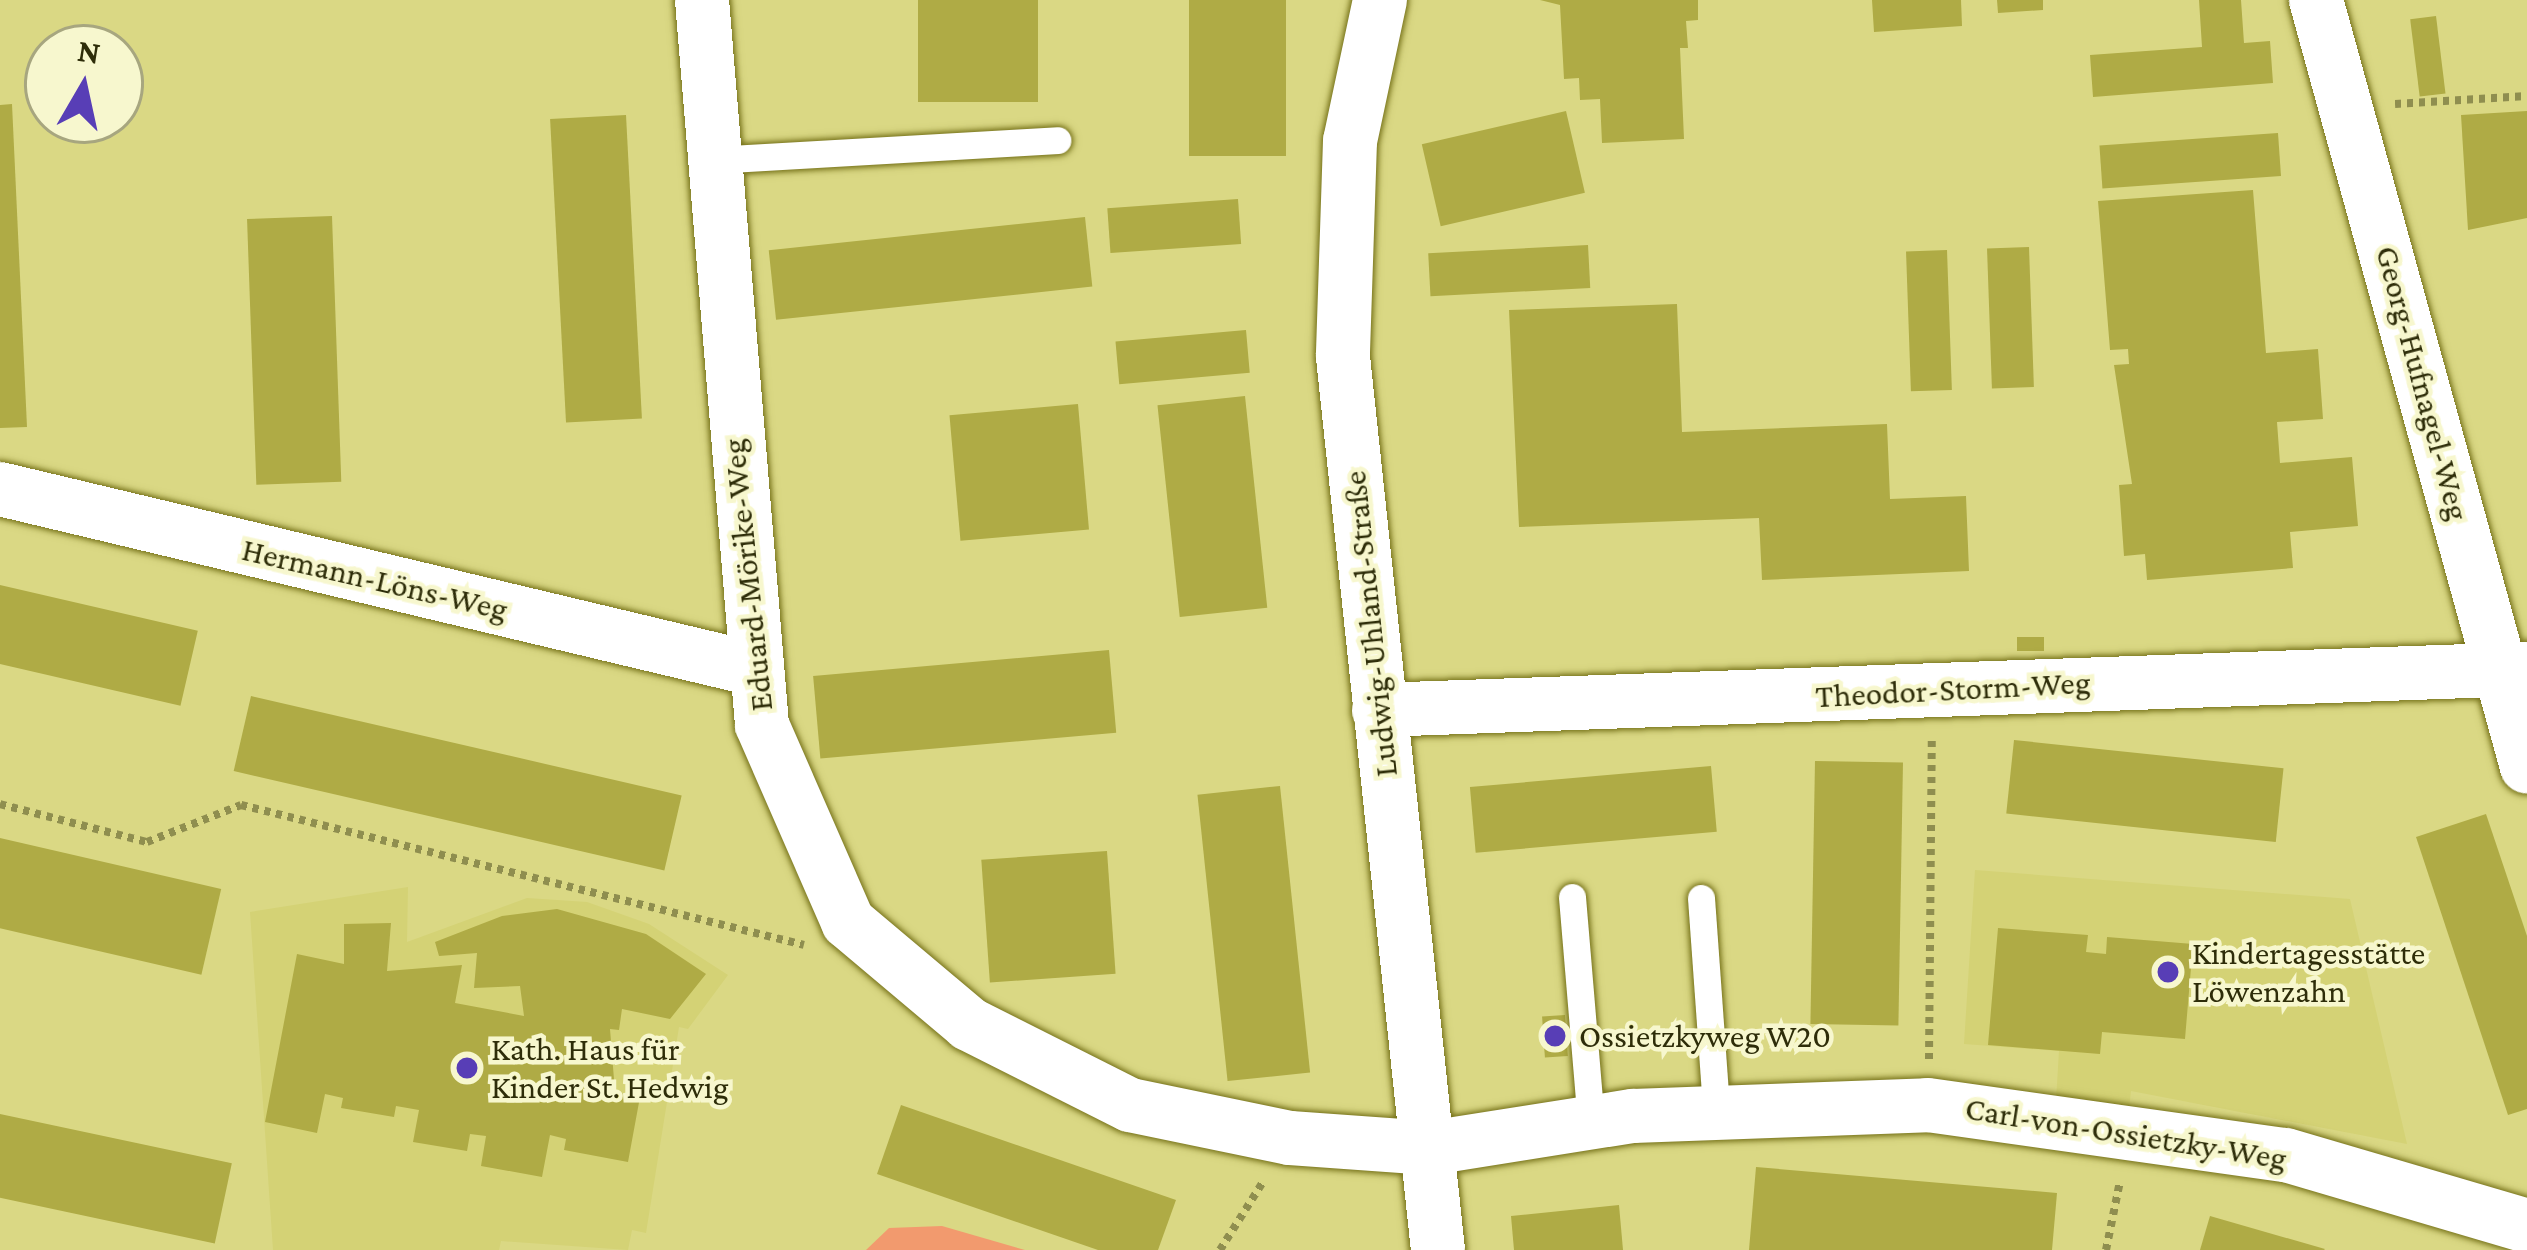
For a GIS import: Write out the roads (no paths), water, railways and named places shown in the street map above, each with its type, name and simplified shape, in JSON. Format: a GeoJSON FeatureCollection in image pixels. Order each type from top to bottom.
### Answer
{"type":"FeatureCollection","features":[{"type":"Feature","properties":{"kind":"street","name":"Eduard-Mörike-Weg"},"geometry":{"type":"LineString","coordinates":[[702,0],[750,668],[783,790],[848,922],[904,976],[969,1024],[1130,1105],[1290,1138],[1430,1148]]}},
{"type":"Feature","properties":{"kind":"street","name":"Ludwig-Uhland-Straße"},"geometry":{"type":"LineString","coordinates":[[1380,0],[1350,141],[1342,274],[1379,710],[1438,1250]]}},
{"type":"Feature","properties":{"kind":"street","name":"Georg-Hufnagel-Weg"},"geometry":{"type":"LineString","coordinates":[[2317,0],[2514,666],[2527,767]]}},
{"type":"Feature","properties":{"kind":"street","name":"Hermann-Löns-Weg"},"geometry":{"type":"LineString","coordinates":[[0,489],[750,668]]}},
{"type":"Feature","properties":{"kind":"street","name":"Theodor-Storm-Weg"},"geometry":{"type":"LineString","coordinates":[[1379,710],[2514,666]]}},
{"type":"Feature","properties":{"kind":"street","name":"Carl-von-Ossietzky-Weg"},"geometry":{"type":"LineString","coordinates":[[1430,1148],[1591,1121],[1716,1109],[1928,1105],[2286,1155],[2527,1226]]}},
{"type":"Feature","properties":{"kind":"lane"},"geometry":{"type":"LineString","coordinates":[[713,160],[1057,140]]}},
{"type":"Feature","properties":{"kind":"lane"},"geometry":{"type":"LineString","coordinates":[[1573,897],[1591,1121]]}},
{"type":"Feature","properties":{"kind":"lane"},"geometry":{"type":"LineString","coordinates":[[1700,898],[1716,1109]]}},
{"type":"Feature","properties":{"kind":"place","name":"Kindertagesstätte Löwenzahn"},"geometry":{"type":"Point","coordinates":[2168,972]}},
{"type":"Feature","properties":{"kind":"place","name":"Ossietzkyweg W20"},"geometry":{"type":"Point","coordinates":[1555,1036]}},
{"type":"Feature","properties":{"kind":"place","name":"Kath. Haus für Kinder St. Hedwig"},"geometry":{"type":"Point","coordinates":[467,1068]}}]}
